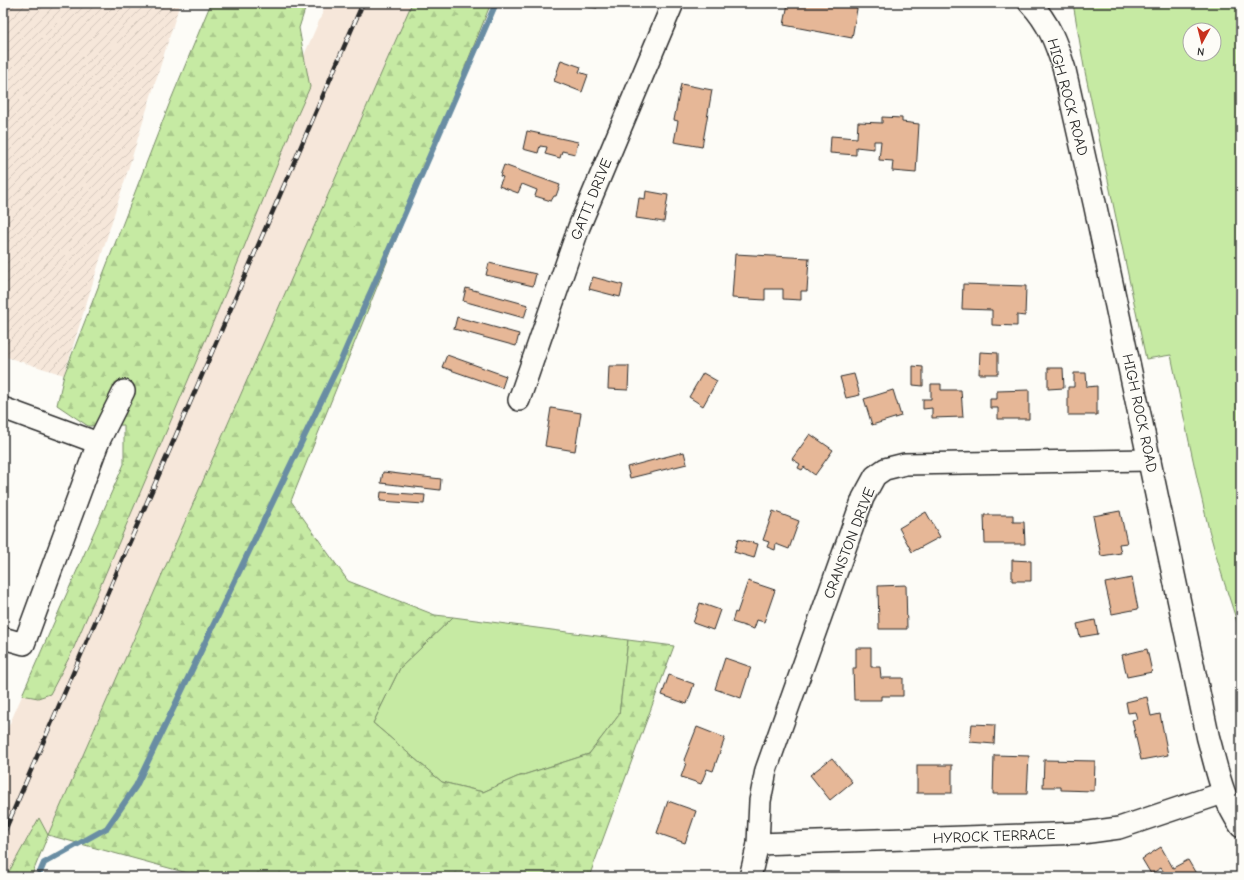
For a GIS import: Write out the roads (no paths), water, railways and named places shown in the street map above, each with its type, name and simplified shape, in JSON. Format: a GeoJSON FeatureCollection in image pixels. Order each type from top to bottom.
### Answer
{"type":"FeatureCollection","features":[{"type":"Feature","properties":{"kind":"main road","name":"HIGH ROCK ROAD"},"geometry":{"type":"LineString","coordinates":[[1030,3],[1047,25],[1064,68],[1150,460],[1208,737],[1224,793],[1241,826]]}},
{"type":"Feature","properties":{"kind":"street","name":"GATTI DRIVE"},"geometry":{"type":"LineString","coordinates":[[519,400],[579,227],[673,3]]}},
{"type":"Feature","properties":{"kind":"street"},"geometry":{"type":"LineString","coordinates":[[3,638],[24,644],[98,443],[124,391]]}},
{"type":"Feature","properties":{"kind":"street"},"geometry":{"type":"LineString","coordinates":[[3,408],[98,443]]}},
{"type":"Feature","properties":{"kind":"street","name":"CRANSTON DRIVE"},"geometry":{"type":"LineString","coordinates":[[750,877],[758,844],[760,801],[766,770],[863,498],[875,476],[885,469],[905,464],[1150,460]]}},
{"type":"Feature","properties":{"kind":"street","name":"HYROCK TERRACE"},"geometry":{"type":"LineString","coordinates":[[758,844],[1082,833],[1119,828],[1224,793]]}},
{"type":"Feature","properties":{"kind":"waterway"},"geometry":{"type":"LineString","coordinates":[[38,877],[44,863],[107,828],[136,786],[342,358],[496,3]]}},
{"type":"Feature","properties":{"kind":"railway"},"geometry":{"type":"LineString","coordinates":[[3,835],[363,3]]}}]}
